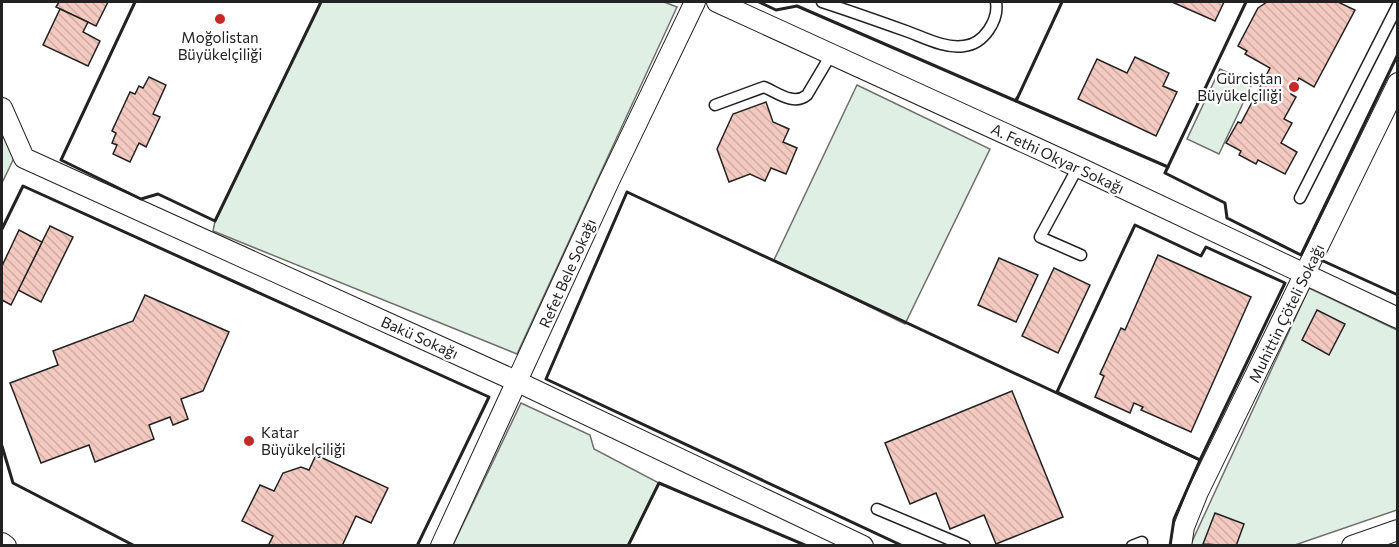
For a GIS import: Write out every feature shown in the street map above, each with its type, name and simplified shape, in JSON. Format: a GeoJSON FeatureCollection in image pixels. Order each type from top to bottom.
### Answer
{"type":"FeatureCollection","features":[{"type":"Feature","properties":{"kind":"street","name":"Refet Bele Sokağı"},"geometry":{"type":"LineString","coordinates":[[441,546],[609,180],[696,2]]}},
{"type":"Feature","properties":{"kind":"street","name":"A. Fethi Okyar Sokağı"},"geometry":{"type":"LineString","coordinates":[[717,2],[1078,167],[1398,318]]}},
{"type":"Feature","properties":{"kind":"street","name":"Muhittin Çöteli Sokağı"},"geometry":{"type":"LineString","coordinates":[[1181,546],[1184,527],[1198,492],[1398,83]]}},
{"type":"Feature","properties":{"kind":"street","name":"Bakü Sokağı"},"geometry":{"type":"LineString","coordinates":[[2,108],[24,158],[518,382],[863,546]]}},
{"type":"Feature","properties":{"kind":"street"},"geometry":{"type":"LineString","coordinates":[[1352,546],[1398,530]]}},
{"type":"Feature","properties":{"kind":"street"},"geometry":{"type":"LineString","coordinates":[[2,543],[6,546]]}},
{"type":"Feature","properties":{"kind":"lane"},"geometry":{"type":"LineString","coordinates":[[822,2],[939,43],[962,47],[980,39],[990,28],[996,13],[996,2]]}},
{"type":"Feature","properties":{"kind":"lane"},"geometry":{"type":"LineString","coordinates":[[1300,198],[1398,5]]}},
{"type":"Feature","properties":{"kind":"lane"},"geometry":{"type":"LineString","coordinates":[[715,105],[764,87],[793,100],[801,99],[807,95],[832,53]]}},
{"type":"Feature","properties":{"kind":"lane"},"geometry":{"type":"LineString","coordinates":[[1078,167],[1040,237],[1081,255]]}},
{"type":"Feature","properties":{"kind":"lane"},"geometry":{"type":"LineString","coordinates":[[877,509],[965,546]]}},
{"type":"Feature","properties":{"kind":"green space"},"geometry":{"type":"Polygon","coordinates":[[[321,2],[664,2],[677,7],[517,354],[213,231],[215,221],[321,2]]]}},
{"type":"Feature","properties":{"kind":"green space"},"geometry":{"type":"Polygon","coordinates":[[[1220,69],[1252,84],[1219,154],[1187,139],[1220,69]]]}},
{"type":"Feature","properties":{"kind":"green space"},"geometry":{"type":"Polygon","coordinates":[[[857,85],[990,149],[905,324],[774,260],[857,85]]]}},
{"type":"Feature","properties":{"kind":"green space"},"geometry":{"type":"Polygon","coordinates":[[[2,129],[14,158],[2,183],[2,129]]]}},
{"type":"Feature","properties":{"kind":"green space"},"geometry":{"type":"Polygon","coordinates":[[[1309,288],[1397,330],[1397,510],[1295,545],[1190,546],[1309,288]]]}},
{"type":"Feature","properties":{"kind":"green space"},"geometry":{"type":"Polygon","coordinates":[[[521,403],[590,435],[594,449],[659,483],[628,545],[453,545],[521,403]]]}},
{"type":"Feature","properties":{"kind":"building"},"geometry":{"type":"Polygon","coordinates":[[[59,2],[108,2],[96,26],[56,7],[59,2]]]}},
{"type":"Feature","properties":{"kind":"building"},"geometry":{"type":"Polygon","coordinates":[[[1172,2],[1224,2],[1215,21],[1172,2]]]}},
{"type":"Feature","properties":{"kind":"building"},"geometry":{"type":"Polygon","coordinates":[[[1267,2],[1338,2],[1355,10],[1314,87],[1299,78],[1291,94],[1296,97],[1284,119],[1292,123],[1281,143],[1297,152],[1285,174],[1258,160],[1256,164],[1239,155],[1241,151],[1226,143],[1238,122],[1241,123],[1270,68],[1245,54],[1247,51],[1238,46],[1258,8],[1267,2]]]}},
{"type":"Feature","properties":{"kind":"building"},"geometry":{"type":"Polygon","coordinates":[[[60,9],[88,22],[83,32],[100,41],[88,66],[43,45],[60,9]]]}},
{"type":"Feature","properties":{"kind":"building"},"geometry":{"type":"Polygon","coordinates":[[[1135,57],[1169,73],[1163,86],[1177,92],[1156,136],[1078,99],[1097,59],[1127,73],[1135,57]]]}},
{"type":"Feature","properties":{"kind":"building"},"geometry":{"type":"Polygon","coordinates":[[[149,77],[166,85],[153,114],[160,117],[146,147],[139,143],[130,162],[113,154],[117,145],[112,143],[116,133],[112,131],[130,92],[135,94],[139,86],[143,88],[149,77]]]}},
{"type":"Feature","properties":{"kind":"building"},"geometry":{"type":"Polygon","coordinates":[[[766,102],[773,122],[789,129],[783,142],[797,148],[786,174],[771,168],[765,181],[750,174],[729,182],[717,149],[733,114],[766,102]]]}},
{"type":"Feature","properties":{"kind":"building"},"geometry":{"type":"Polygon","coordinates":[[[50,226],[73,237],[41,302],[18,290],[50,226]]]}},
{"type":"Feature","properties":{"kind":"building"},"geometry":{"type":"Polygon","coordinates":[[[19,230],[42,242],[11,305],[2,300],[2,266],[19,230]]]}},
{"type":"Feature","properties":{"kind":"building"},"geometry":{"type":"Polygon","coordinates":[[[1158,255],[1251,297],[1191,432],[1141,410],[1143,407],[1134,403],[1130,413],[1095,397],[1104,376],[1100,374],[1121,328],[1125,330],[1158,255]]]}},
{"type":"Feature","properties":{"kind":"building"},"geometry":{"type":"Polygon","coordinates":[[[999,258],[1038,275],[1016,322],[978,305],[999,258]]]}},
{"type":"Feature","properties":{"kind":"building"},"geometry":{"type":"Polygon","coordinates":[[[1054,268],[1090,285],[1058,353],[1022,336],[1054,268]]]}},
{"type":"Feature","properties":{"kind":"building"},"geometry":{"type":"Polygon","coordinates":[[[145,295],[229,332],[203,391],[181,399],[188,419],[173,425],[170,417],[149,425],[154,439],[95,462],[89,445],[41,463],[10,383],[58,365],[53,351],[133,321],[145,295]]]}},
{"type":"Feature","properties":{"kind":"building"},"geometry":{"type":"Polygon","coordinates":[[[1317,310],[1345,324],[1329,355],[1302,340],[1317,310]]]}},
{"type":"Feature","properties":{"kind":"building"},"geometry":{"type":"Polygon","coordinates":[[[1012,391],[1063,517],[996,544],[984,515],[950,529],[936,493],[910,504],[885,443],[1012,391]]]}},
{"type":"Feature","properties":{"kind":"building"},"geometry":{"type":"Polygon","coordinates":[[[316,455],[388,488],[371,523],[356,516],[342,546],[268,546],[273,536],[242,521],[260,485],[274,491],[283,473],[301,467],[309,470],[316,455]]]}},
{"type":"Feature","properties":{"kind":"building"},"geometry":{"type":"Polygon","coordinates":[[[1215,513],[1244,524],[1236,546],[1203,544],[1215,513]]]}},
{"type":"Feature","properties":{"kind":"wall"},"geometry":{"type":"LineString","coordinates":[[135,2],[61,160],[141,199],[158,194],[215,221],[321,2]]}},
{"type":"Feature","properties":{"kind":"wall"},"geometry":{"type":"LineString","coordinates":[[759,2],[776,10],[797,6],[1016,101],[1017,98]]}},
{"type":"Feature","properties":{"kind":"wall"},"geometry":{"type":"LineString","coordinates":[[1062,2],[1016,101],[1168,167]]}},
{"type":"Feature","properties":{"kind":"wall"},"geometry":{"type":"LineString","coordinates":[[1246,2],[1165,173],[1225,203],[1227,218],[1301,255],[1398,54]]}},
{"type":"Feature","properties":{"kind":"wall"},"geometry":{"type":"LineString","coordinates":[[2,229],[23,186],[489,397],[417,546]]}},
{"type":"Feature","properties":{"kind":"wall"},"geometry":{"type":"LineString","coordinates":[[903,546],[546,379],[627,192],[1200,460],[1174,519],[1170,546]]}},
{"type":"Feature","properties":{"kind":"wall"},"geometry":{"type":"LineString","coordinates":[[1135,225],[1201,256],[1206,247],[1285,283],[1200,460],[1057,392],[1135,225]]}},
{"type":"Feature","properties":{"kind":"wall"},"geometry":{"type":"LineString","coordinates":[[1323,257],[1321,260],[1398,295]]}},
{"type":"Feature","properties":{"kind":"wall"},"geometry":{"type":"LineString","coordinates":[[2,446],[13,483],[135,546]]}},
{"type":"Feature","properties":{"kind":"wall"},"geometry":{"type":"LineString","coordinates":[[628,546],[659,483],[807,546]]}},
{"type":"Feature","properties":{"kind":"place","name":"Moğolistan Büyükelçiliği"},"geometry":{"type":"Point","coordinates":[220,19]}},
{"type":"Feature","properties":{"kind":"place","name":"Gürcistan Büyükelçiliği"},"geometry":{"type":"Point","coordinates":[1294,87]}},
{"type":"Feature","properties":{"kind":"place","name":"Katar Büyükelçiliği"},"geometry":{"type":"Point","coordinates":[249,441]}}]}
